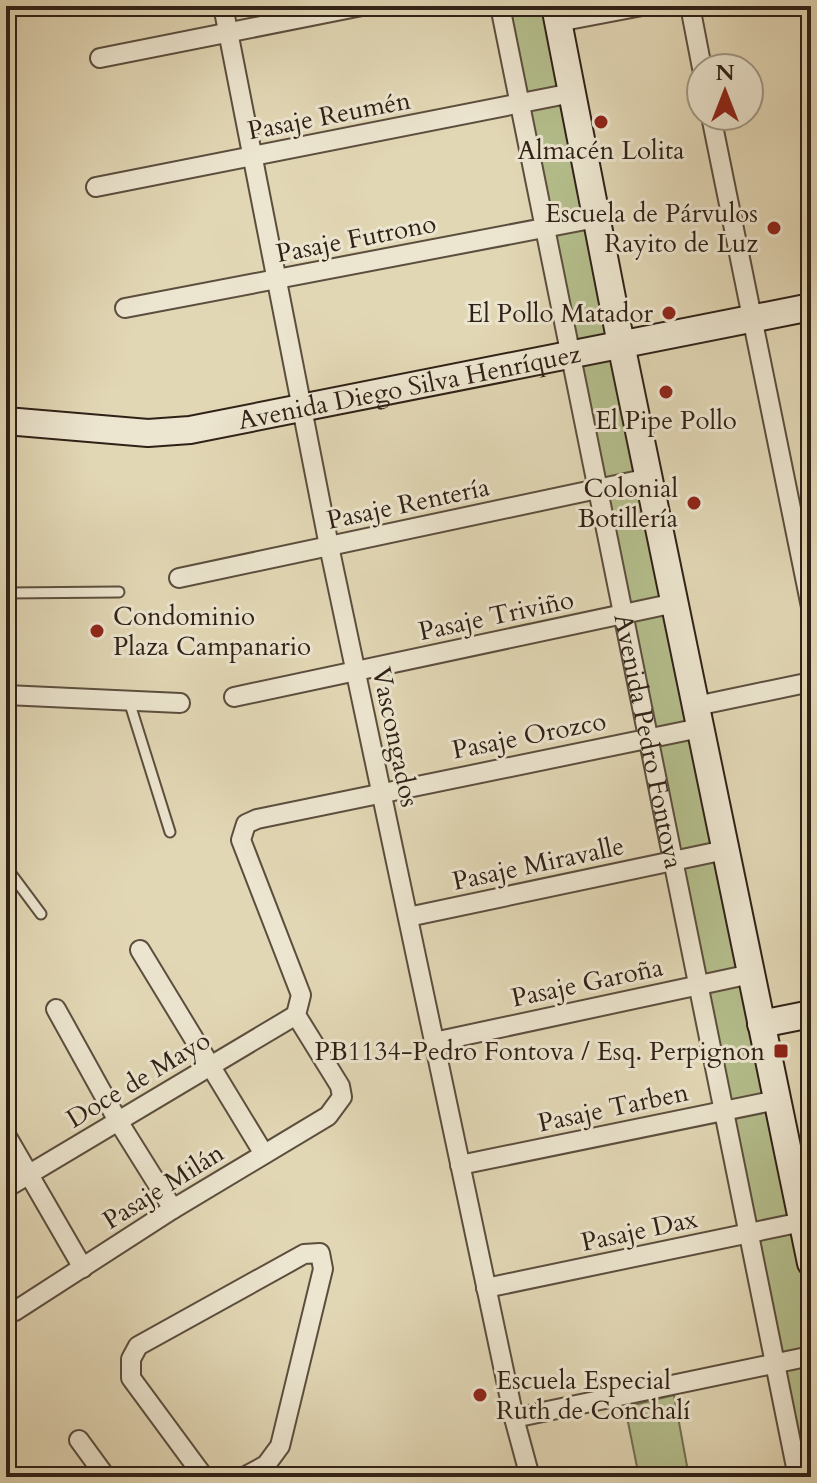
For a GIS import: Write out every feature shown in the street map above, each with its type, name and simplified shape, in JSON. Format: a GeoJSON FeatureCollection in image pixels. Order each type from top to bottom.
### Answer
{"type":"FeatureCollection","features":[{"type":"Feature","properties":{"kind":"main road","name":"Avenida Pedro Fontova"},"geometry":{"type":"LineString","coordinates":[[556,14],[811,1263]]}},
{"type":"Feature","properties":{"kind":"main road","name":"Avenida Diego Silva Henríquez"},"geometry":{"type":"LineString","coordinates":[[6,421],[148,433],[200,429],[811,307]]}},
{"type":"Feature","properties":{"kind":"main road"},"geometry":{"type":"LineString","coordinates":[[761,1024],[811,1014]]}},
{"type":"Feature","properties":{"kind":"street","name":"Vascongados"},"geometry":{"type":"LineString","coordinates":[[223,6],[329,546],[529,1477]]}},
{"type":"Feature","properties":{"kind":"street"},"geometry":{"type":"LineString","coordinates":[[100,58],[362,6]]}},
{"type":"Feature","properties":{"kind":"street","name":"Avenida Pedro Fontova"},"geometry":{"type":"LineString","coordinates":[[500,6],[798,1477]]}},
{"type":"Feature","properties":{"kind":"street"},"geometry":{"type":"LineString","coordinates":[[556,14],[642,6]]}},
{"type":"Feature","properties":{"kind":"street"},"geometry":{"type":"LineString","coordinates":[[690,6],[699,52]]}},
{"type":"Feature","properties":{"kind":"street","name":"Pasaje Reumén"},"geometry":{"type":"LineString","coordinates":[[96,187],[572,93]]}},
{"type":"Feature","properties":{"kind":"street"},"geometry":{"type":"LineString","coordinates":[[714,132],[811,607]]}},
{"type":"Feature","properties":{"kind":"street","name":"Pasaje Futrono"},"geometry":{"type":"LineString","coordinates":[[125,308],[596,218]]}},
{"type":"Feature","properties":{"kind":"street","name":"Pasaje Rentería"},"geometry":{"type":"LineString","coordinates":[[179,578],[649,478]]}},
{"type":"Feature","properties":{"kind":"street","name":"Pasaje Triviño"},"geometry":{"type":"LineString","coordinates":[[234,697],[675,603]]}},
{"type":"Feature","properties":{"kind":"street","name":"Pasaje Orozco"},"geometry":{"type":"LineString","coordinates":[[296,1015],[301,995],[241,840],[243,828],[250,821],[649,738],[698,717],[811,682]]}},
{"type":"Feature","properties":{"kind":"street"},"geometry":{"type":"LineString","coordinates":[[6,695],[180,703]]}},
{"type":"Feature","properties":{"kind":"street","name":"Pasaje Miravalle"},"geometry":{"type":"LineString","coordinates":[[408,917],[725,850]]}},
{"type":"Feature","properties":{"kind":"street"},"geometry":{"type":"LineString","coordinates":[[140,950],[264,1154]]}},
{"type":"Feature","properties":{"kind":"street","name":"Pasaje Garoña"},"geometry":{"type":"LineString","coordinates":[[434,1042],[751,974]]}},
{"type":"Feature","properties":{"kind":"street"},"geometry":{"type":"LineString","coordinates":[[56,1009],[118,1121],[173,1209]]}},
{"type":"Feature","properties":{"kind":"street","name":"Doce de Mayo"},"geometry":{"type":"LineString","coordinates":[[6,1188],[296,1015]]}},
{"type":"Feature","properties":{"kind":"street","name":"Pasaje Milán"},"geometry":{"type":"LineString","coordinates":[[6,1312],[15,1311],[173,1209],[328,1116],[342,1097],[340,1086],[296,1015]]}},
{"type":"Feature","properties":{"kind":"street","name":"Pasaje Tarben"},"geometry":{"type":"LineString","coordinates":[[460,1165],[777,1100]]}},
{"type":"Feature","properties":{"kind":"street"},"geometry":{"type":"LineString","coordinates":[[6,1135],[83,1268]]}},
{"type":"Feature","properties":{"kind":"street","name":"Pasaje Dax"},"geometry":{"type":"LineString","coordinates":[[486,1288],[802,1222]]}},
{"type":"Feature","properties":{"kind":"street"},"geometry":{"type":"LineString","coordinates":[[204,1477],[131,1378],[131,1359],[138,1346],[304,1254],[320,1253],[323,1269],[280,1446],[266,1465],[244,1477]]}},
{"type":"Feature","properties":{"kind":"street"},"geometry":{"type":"LineString","coordinates":[[514,1418],[811,1356]]}},
{"type":"Feature","properties":{"kind":"street"},"geometry":{"type":"LineString","coordinates":[[79,1440],[106,1477]]}},
{"type":"Feature","properties":{"kind":"lane"},"geometry":{"type":"LineString","coordinates":[[6,593],[119,592]]}},
{"type":"Feature","properties":{"kind":"lane"},"geometry":{"type":"LineString","coordinates":[[129,701],[170,832]]}},
{"type":"Feature","properties":{"kind":"lane"},"geometry":{"type":"LineString","coordinates":[[6,867],[41,914]]}},
{"type":"Feature","properties":{"kind":"green space"},"geometry":{"type":"Polygon","coordinates":[[[503,6],[546,6],[811,1306],[811,1477],[801,1477],[503,6]]]}},
{"type":"Feature","properties":{"kind":"green space"},"geometry":{"type":"Polygon","coordinates":[[[674,1395],[689,1477],[639,1477],[625,1407],[674,1395]]]}},
{"type":"Feature","properties":{"kind":"place","name":"Almacén Lolita"},"geometry":{"type":"Point","coordinates":[601,122]}},
{"type":"Feature","properties":{"kind":"place","name":"Escuela de Párvulos Rayito de Luz"},"geometry":{"type":"Point","coordinates":[774,228]}},
{"type":"Feature","properties":{"kind":"place","name":"El Pollo Matador"},"geometry":{"type":"Point","coordinates":[669,313]}},
{"type":"Feature","properties":{"kind":"place","name":"El Pipe Pollo"},"geometry":{"type":"Point","coordinates":[666,392]}},
{"type":"Feature","properties":{"kind":"place","name":"Colonial Botillería"},"geometry":{"type":"Point","coordinates":[694,503]}},
{"type":"Feature","properties":{"kind":"place","name":"Condominio Plaza Campanario"},"geometry":{"type":"Point","coordinates":[97,631]}},
{"type":"Feature","properties":{"kind":"place","name":"PB1134-Pedro Fontova / Esq. Perpignon"},"geometry":{"type":"Point","coordinates":[781,1051]}},
{"type":"Feature","properties":{"kind":"place","name":"Escuela Especial Ruth de Conchalí"},"geometry":{"type":"Point","coordinates":[480,1395]}}]}
